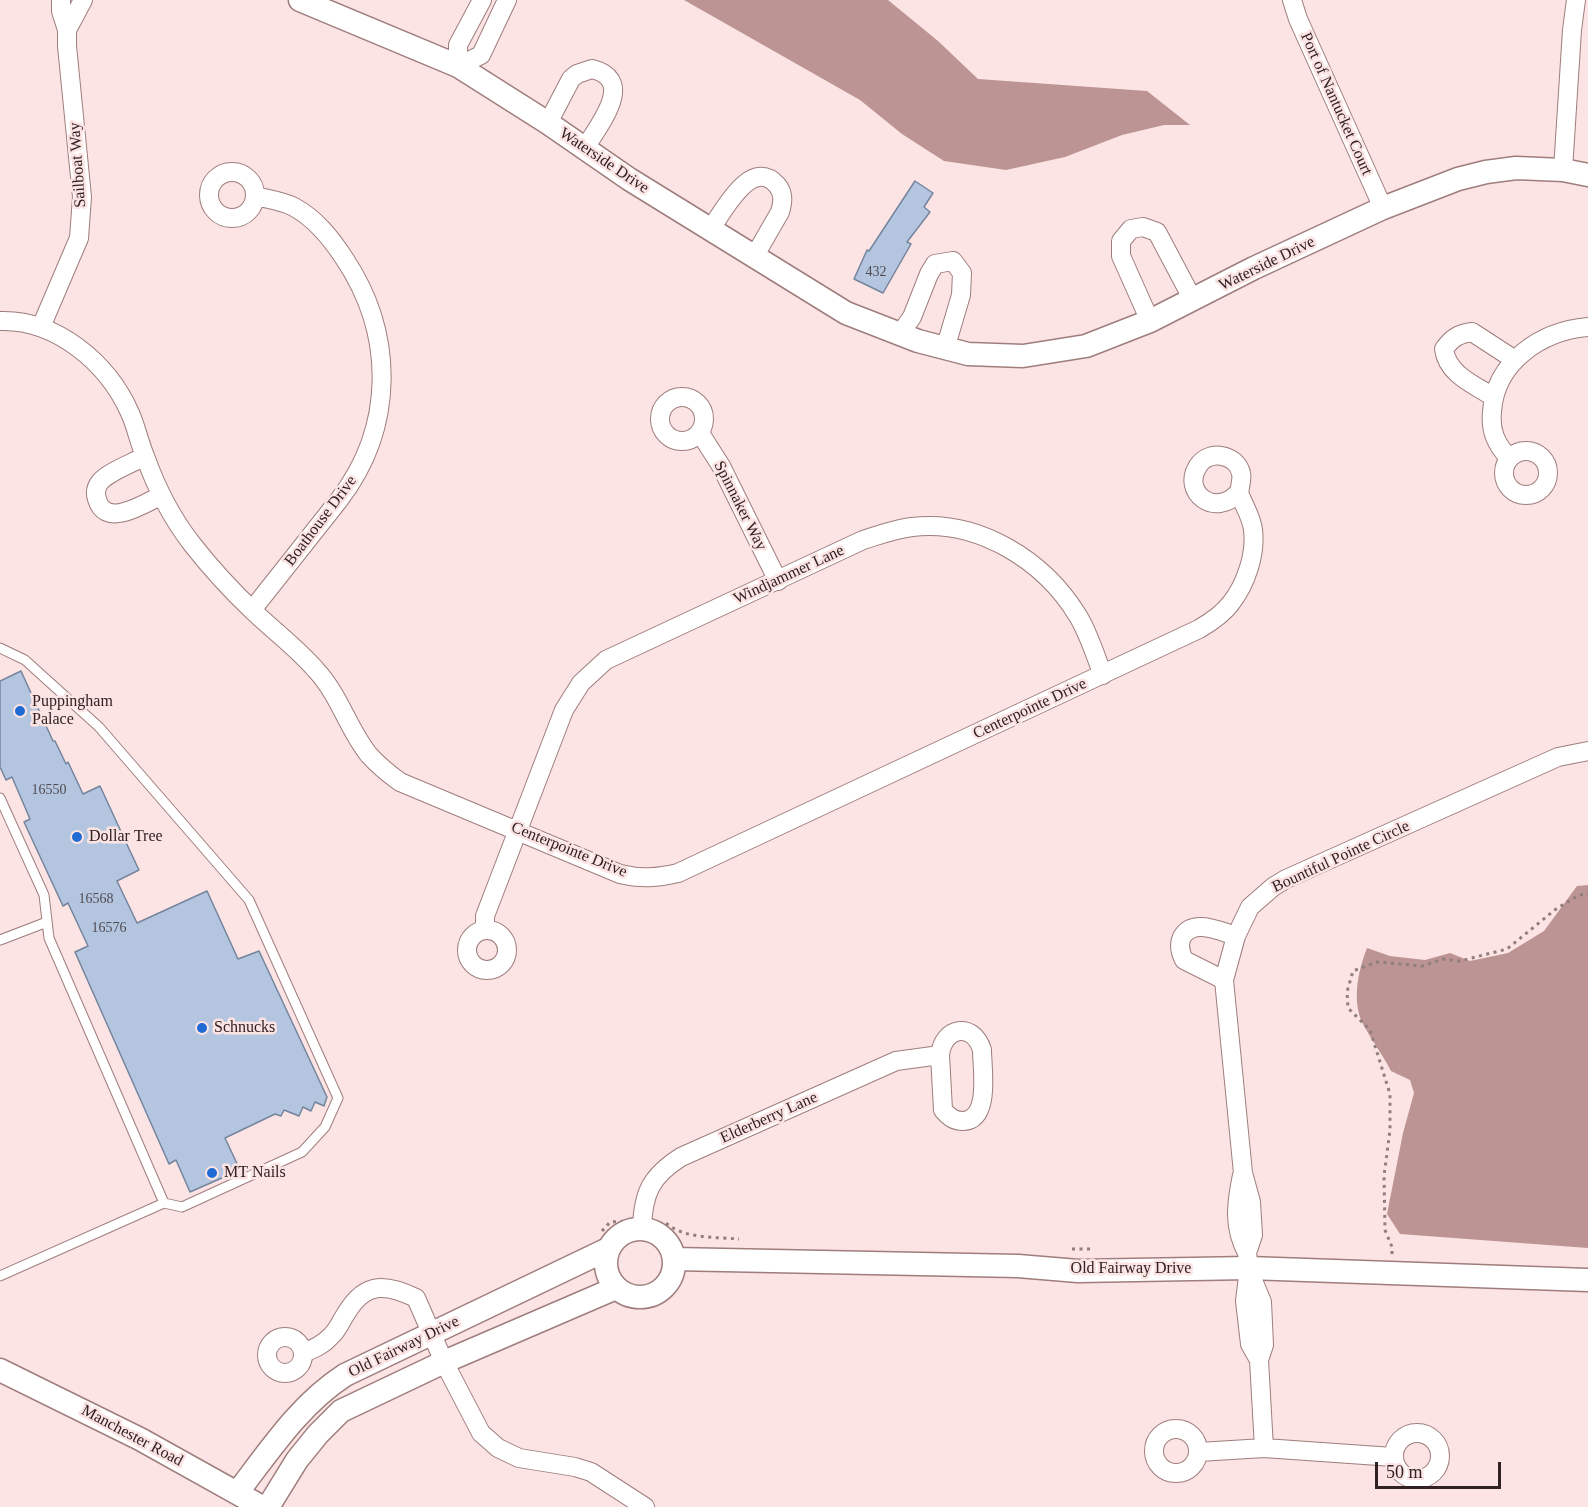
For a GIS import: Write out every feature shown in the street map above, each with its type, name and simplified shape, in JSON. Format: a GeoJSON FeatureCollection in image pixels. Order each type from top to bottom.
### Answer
{"type":"FeatureCollection","features":[{"type":"Feature","properties":{"kind":"street","name":"Sailboat Way"},"geometry":{"type":"LineString","coordinates":[[41,327],[79,238],[81,221],[82,197],[67,30],[61,11],[61,0]]}},
{"type":"Feature","properties":{"kind":"street"},"geometry":{"type":"LineString","coordinates":[[67,30],[83,0]]}},
{"type":"Feature","properties":{"kind":"street","name":"Waterside Drive"},"geometry":{"type":"LineString","coordinates":[[300,0],[458,66],[710,230],[846,313],[900,334],[968,354],[1023,356],[1086,346],[1150,321],[1254,268],[1383,208],[1458,179],[1516,168],[1563,170],[1588,175]]}},
{"type":"Feature","properties":{"kind":"street"},"geometry":{"type":"LineString","coordinates":[[482,0],[458,45],[458,66],[481,56],[507,0]]}},
{"type":"Feature","properties":{"kind":"street","name":"Port of Nantucket Court"},"geometry":{"type":"LineString","coordinates":[[1292,0],[1298,19],[1383,208]]}},
{"type":"Feature","properties":{"kind":"street"},"geometry":{"type":"LineString","coordinates":[[1563,170],[1580,31],[1576,0]]}},
{"type":"Feature","properties":{"kind":"street"},"geometry":{"type":"LineString","coordinates":[[548,123],[576,74],[592,69],[606,75],[612,82],[613,98],[585,148]]}},
{"type":"Feature","properties":{"kind":"street"},"geometry":{"type":"LineString","coordinates":[[710,230],[746,182],[760,177],[768,179],[779,188],[783,204],[754,257]]}},
{"type":"Feature","properties":{"kind":"street","name":"Boathouse Drive"},"geometry":{"type":"LineString","coordinates":[[252,610],[352,484],[363,464],[372,443],[377,419],[382,366],[374,317],[364,291],[336,246],[318,224],[292,206],[255,196]]}},
{"type":"Feature","properties":{"kind":"street"},"geometry":{"type":"LineString","coordinates":[[1150,321],[1120,256],[1121,241],[1131,229],[1143,226],[1157,232],[1192,300]]}},
{"type":"Feature","properties":{"kind":"street"},"geometry":{"type":"LineString","coordinates":[[900,334],[916,308],[935,264],[953,261],[962,273],[961,295],[945,349]]}},
{"type":"Feature","properties":{"kind":"street","name":"Centerpointe Drive"},"geometry":{"type":"LineString","coordinates":[[0,321],[17,320],[41,327],[74,344],[107,375],[130,413],[160,496],[192,544],[252,610],[303,655],[317,671],[339,701],[369,754],[385,771],[400,782],[638,878],[657,878],[678,873],[1103,675],[1215,619],[1231,603],[1241,586],[1254,550],[1253,528],[1239,492]]}},
{"type":"Feature","properties":{"kind":"street"},"geometry":{"type":"LineString","coordinates":[[1509,458],[1498,447],[1491,419],[1494,397],[1506,369],[1538,342],[1556,334],[1588,327]]}},
{"type":"Feature","properties":{"kind":"street"},"geometry":{"type":"LineString","coordinates":[[1494,397],[1452,369],[1445,360],[1444,349],[1451,339],[1460,333],[1472,332],[1515,360]]}},
{"type":"Feature","properties":{"kind":"street","name":"Spinnaker Way"},"geometry":{"type":"LineString","coordinates":[[700,433],[721,466],[778,581]]}},
{"type":"Feature","properties":{"kind":"street"},"geometry":{"type":"LineString","coordinates":[[145,456],[100,482],[96,494],[98,503],[107,513],[123,513],[160,496]]}},
{"type":"Feature","properties":{"kind":"street","name":"Windjammer Lane"},"geometry":{"type":"LineString","coordinates":[[485,930],[484,916],[564,710],[581,683],[606,660],[863,540],[913,526],[940,526],[968,531],[1005,546],[1028,561],[1053,585],[1078,616],[1103,675]]}},
{"type":"Feature","properties":{"kind":"street","name":"Bountiful Pointe Circle"},"geometry":{"type":"LineString","coordinates":[[1248,1261],[1253,1235],[1251,1202],[1243,1173],[1224,980],[1236,936],[1250,907],[1286,879],[1558,757],[1588,751]]}},
{"type":"Feature","properties":{"kind":"street"},"geometry":{"type":"LineString","coordinates":[[1224,980],[1184,960],[1179,947],[1186,932],[1198,927],[1236,936]]}},
{"type":"Feature","properties":{"kind":"street"},"geometry":{"type":"LineString","coordinates":[[958,1031],[969,1032],[980,1042],[983,1098],[977,1115],[971,1119],[954,1120],[943,1110],[940,1055],[941,1044],[945,1038],[958,1031]]}},
{"type":"Feature","properties":{"kind":"street","name":"Elderberry Lane"},"geometry":{"type":"LineString","coordinates":[[642,1228],[642,1214],[657,1174],[681,1158],[896,1061],[940,1055]]}},
{"type":"Feature","properties":{"kind":"street"},"geometry":{"type":"LineString","coordinates":[[608,1249],[605,1266],[616,1288],[626,1295],[641,1298],[663,1289],[671,1280],[674,1259],[671,1248],[664,1238],[654,1231],[642,1228]]}},
{"type":"Feature","properties":{"kind":"street","name":"Old Fairway Drive"},"geometry":{"type":"LineString","coordinates":[[237,1493],[292,1421],[328,1386],[345,1375],[608,1249],[624,1232],[642,1228]]}},
{"type":"Feature","properties":{"kind":"street","name":"Old Fairway Drive"},"geometry":{"type":"LineString","coordinates":[[674,1259],[1017,1266],[1078,1271],[1248,1261],[1588,1280]]}},
{"type":"Feature","properties":{"kind":"street"},"geometry":{"type":"LineString","coordinates":[[1248,1261],[1262,1302],[1264,1345],[1260,1360],[1264,1448]]}},
{"type":"Feature","properties":{"kind":"street"},"geometry":{"type":"LineString","coordinates":[[303,1353],[317,1348],[333,1335],[348,1309],[361,1295],[374,1288],[385,1287],[416,1298],[444,1362],[481,1433],[498,1448],[519,1458],[575,1467],[591,1472],[645,1507]]}},
{"type":"Feature","properties":{"kind":"street","name":"Old Fairway Drive"},"geometry":{"type":"LineString","coordinates":[[268,1507],[297,1460],[341,1411],[444,1362],[616,1288]]}},
{"type":"Feature","properties":{"kind":"street","name":"Manchester Road"},"geometry":{"type":"LineString","coordinates":[[0,1370],[121,1429],[262,1507]]}},
{"type":"Feature","properties":{"kind":"street"},"geometry":{"type":"LineString","coordinates":[[1199,1452],[1264,1448],[1393,1457]]}},
{"type":"Feature","properties":{"kind":"lane"},"geometry":{"type":"LineString","coordinates":[[0,648],[25,660],[99,727],[249,900],[338,1098],[325,1127],[302,1152],[182,1208],[164,1203],[0,1276]]}},
{"type":"Feature","properties":{"kind":"lane"},"geometry":{"type":"LineString","coordinates":[[0,798],[44,894],[49,938],[164,1203]]}},
{"type":"Feature","properties":{"kind":"lane"},"geometry":{"type":"LineString","coordinates":[[0,940],[47,921]]}},
{"type":"Feature","properties":{"kind":"path"},"geometry":{"type":"LineString","coordinates":[[1392,1256],[1392,1247],[1386,1230],[1384,1176],[1390,1130],[1390,1094],[1370,1030],[1348,1008],[1347,992],[1353,970],[1377,962],[1422,966],[1443,959],[1460,961],[1507,949],[1556,909],[1579,895],[1588,894]]}},
{"type":"Feature","properties":{"kind":"shaded area"},"geometry":{"type":"Polygon","coordinates":[[[684,0],[888,0],[938,41],[978,79],[1147,91],[1190,125],[1164,125],[1122,135],[1065,157],[1006,170],[944,161],[902,134],[860,100],[684,0]]]}},
{"type":"Feature","properties":{"kind":"shaded area"},"geometry":{"type":"Polygon","coordinates":[[[1588,885],[1588,1248],[1400,1234],[1387,1214],[1403,1133],[1414,1093],[1410,1080],[1391,1071],[1360,1017],[1357,987],[1367,948],[1390,956],[1425,960],[1450,953],[1470,961],[1508,953],[1544,931],[1577,886],[1588,885]]]}},
{"type":"Feature","properties":{"kind":"building"},"geometry":{"type":"Polygon","coordinates":[[[915,181],[933,193],[924,207],[930,212],[907,242],[911,244],[883,293],[854,279],[867,250],[869,251],[915,181]]]}},
{"type":"Feature","properties":{"kind":"building","name":"Schnucks"},"geometry":{"type":"Polygon","coordinates":[[[21,671],[53,741],[66,764],[68,762],[83,794],[100,786],[139,870],[117,881],[137,923],[207,891],[238,959],[259,951],[327,1097],[324,1106],[315,1102],[311,1111],[303,1107],[299,1116],[284,1110],[281,1116],[275,1114],[225,1138],[240,1170],[190,1192],[176,1160],[169,1164],[75,952],[88,946],[68,903],[63,906],[24,822],[30,819],[12,777],[6,780],[0,767],[0,681],[21,671]]]}},
{"type":"Feature","properties":{"kind":"place","name":"Puppingham Palace"},"geometry":{"type":"Point","coordinates":[20,711]}},
{"type":"Feature","properties":{"kind":"place","name":"Dollar Tree"},"geometry":{"type":"Point","coordinates":[77,837]}},
{"type":"Feature","properties":{"kind":"place","name":"Schnucks"},"geometry":{"type":"Point","coordinates":[202,1028]}},
{"type":"Feature","properties":{"kind":"place","name":"MT Nails"},"geometry":{"type":"Point","coordinates":[212,1173]}}]}
